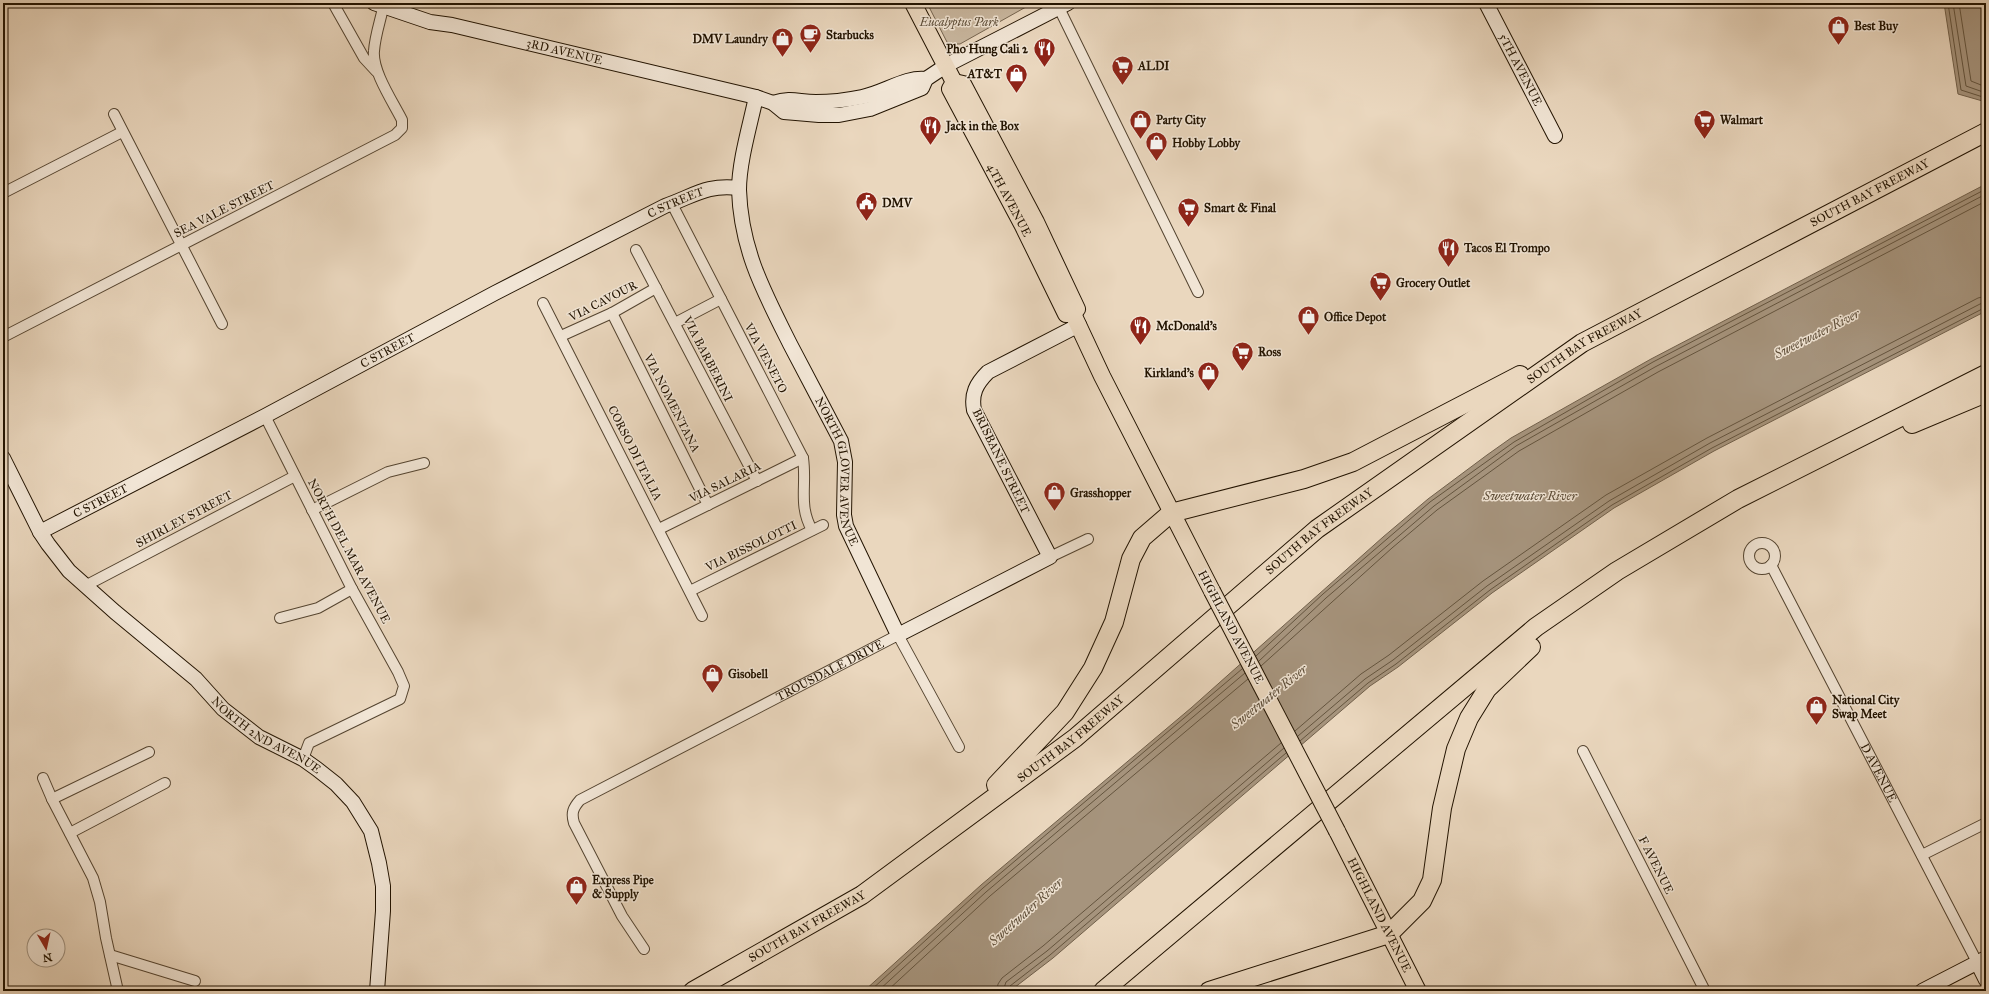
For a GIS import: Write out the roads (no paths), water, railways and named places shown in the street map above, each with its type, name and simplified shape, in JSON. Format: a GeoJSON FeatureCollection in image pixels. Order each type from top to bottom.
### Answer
{"type":"FeatureCollection","features":[{"type":"Feature","properties":{"kind":"highway","name":"SOUTH BAY FREEWAY"},"geometry":{"type":"LineString","coordinates":[[693,991],[862,895],[1075,738],[1317,530],[1582,343],[1986,132]]}},
{"type":"Feature","properties":{"kind":"highway"},"geometry":{"type":"LineString","coordinates":[[956,826],[1027,754],[1065,712],[1093,668],[1114,622],[1131,559],[1142,538],[1171,513],[1304,479],[1353,462],[1582,343]]}},
{"type":"Feature","properties":{"kind":"highway"},"geometry":{"type":"LineString","coordinates":[[1103,991],[1536,627],[1617,571],[1738,499],[1848,442],[1920,408],[1986,374]]}},
{"type":"Feature","properties":{"kind":"highway"},"geometry":{"type":"LineString","coordinates":[[1848,442],[1894,431],[1986,393]]}},
{"type":"Feature","properties":{"kind":"highway"},"geometry":{"type":"LineString","coordinates":[[1209,991],[1389,934],[1422,901],[1432,880],[1442,808],[1456,749],[1469,718],[1487,689],[1515,661],[1556,626],[1695,524]]}},
{"type":"Feature","properties":{"kind":"main road","name":"4TH AVENUE"},"geometry":{"type":"LineString","coordinates":[[913,3],[954,82],[950,89],[1023,226],[1066,314],[1076,319],[1089,348]]}},
{"type":"Feature","properties":{"kind":"main road","name":"HIGHLAND AVENUE"},"geometry":{"type":"LineString","coordinates":[[1089,348],[1171,513],[1344,844],[1418,991]]}},
{"type":"Feature","properties":{"kind":"street","name":"SEA VALE STREET"},"geometry":{"type":"LineString","coordinates":[[333,3],[364,58],[379,74]]}},
{"type":"Feature","properties":{"kind":"street","name":"5TH AVENUE"},"geometry":{"type":"LineString","coordinates":[[1486,3],[1555,136]]}},
{"type":"Feature","properties":{"kind":"street","name":"SEA VALE STREET"},"geometry":{"type":"LineString","coordinates":[[3,337],[396,135],[402,128],[402,120],[379,74],[374,59],[379,5]]}},
{"type":"Feature","properties":{"kind":"street","name":"3RD AVENUE"},"geometry":{"type":"LineString","coordinates":[[379,5],[430,22],[452,25],[756,97]]}},
{"type":"Feature","properties":{"kind":"street"},"geometry":{"type":"LineString","coordinates":[[756,97],[773,104],[784,112],[818,116],[850,114],[902,97],[922,88],[926,78],[1063,5],[1198,292]]}},
{"type":"Feature","properties":{"kind":"street","name":"NORTH GLOVER AVENUE"},"geometry":{"type":"LineString","coordinates":[[756,97],[739,188],[742,220],[747,247],[758,279],[841,441],[845,462],[844,515],[846,526],[898,635],[959,747]]}},
{"type":"Feature","properties":{"kind":"street"},"geometry":{"type":"LineString","coordinates":[[114,114],[222,324]]}},
{"type":"Feature","properties":{"kind":"street"},"geometry":{"type":"LineString","coordinates":[[3,193],[122,132]]}},
{"type":"Feature","properties":{"kind":"street","name":"C STREET"},"geometry":{"type":"LineString","coordinates":[[40,532],[265,416],[502,290],[691,194],[707,189],[723,187],[739,188]]}},
{"type":"Feature","properties":{"kind":"street","name":"VIA VENETO"},"geometry":{"type":"LineString","coordinates":[[672,204],[803,458],[806,475],[803,508],[806,520],[812,530]]}},
{"type":"Feature","properties":{"kind":"street","name":"VIA BARBERINI"},"geometry":{"type":"LineString","coordinates":[[636,250],[757,481]]}},
{"type":"Feature","properties":{"kind":"street","name":"VIA CAVOUR"},"geometry":{"type":"LineString","coordinates":[[561,336],[612,314],[656,288]]}},
{"type":"Feature","properties":{"kind":"street"},"geometry":{"type":"LineString","coordinates":[[675,323],[721,299]]}},
{"type":"Feature","properties":{"kind":"street","name":"CORSO DI ITALIA"},"geometry":{"type":"LineString","coordinates":[[543,303],[702,616]]}},
{"type":"Feature","properties":{"kind":"street","name":"VIA NOMENTANA"},"geometry":{"type":"LineString","coordinates":[[612,314],[708,505]]}},
{"type":"Feature","properties":{"kind":"street","name":"BRISBANE STREET"},"geometry":{"type":"LineString","coordinates":[[1050,557],[974,410],[973,394],[980,380],[988,372],[1076,319]]}},
{"type":"Feature","properties":{"kind":"street","name":"NORTH DEL MAR AVENUE"},"geometry":{"type":"LineString","coordinates":[[265,416],[352,589],[398,672],[404,686],[400,699],[309,743],[303,760]]}},
{"type":"Feature","properties":{"kind":"street","name":"NORTH 2ND AVENUE"},"geometry":{"type":"LineString","coordinates":[[3,458],[40,532],[69,571],[196,679],[223,709],[258,737],[303,760],[336,784],[353,802],[370,831],[379,863],[383,886],[383,911],[377,991]]}},
{"type":"Feature","properties":{"kind":"street","name":"VIA SALARIA"},"geometry":{"type":"LineString","coordinates":[[659,529],[803,458]]}},
{"type":"Feature","properties":{"kind":"street"},"geometry":{"type":"LineString","coordinates":[[312,510],[388,472],[424,463]]}},
{"type":"Feature","properties":{"kind":"street","name":"SHIRLEY STREET"},"geometry":{"type":"LineString","coordinates":[[85,586],[295,476]]}},
{"type":"Feature","properties":{"kind":"street","name":"VIA BISSOLOTTI"},"geometry":{"type":"LineString","coordinates":[[690,591],[823,525]]}},
{"type":"Feature","properties":{"kind":"street","name":"TROUSDALE DRIVE"},"geometry":{"type":"LineString","coordinates":[[644,949],[622,916],[574,823],[572,816],[575,806],[580,800],[1088,538]]}},
{"type":"Feature","properties":{"kind":"street","name":"D AVENUE"},"geometry":{"type":"LineString","coordinates":[[1771,565],[1922,855],[1982,960],[1986,980]]}},
{"type":"Feature","properties":{"kind":"street"},"geometry":{"type":"LineString","coordinates":[[280,618],[318,608],[352,589]]}},
{"type":"Feature","properties":{"kind":"street","name":"F AVENUE"},"geometry":{"type":"LineString","coordinates":[[1583,751],[1705,991]]}},
{"type":"Feature","properties":{"kind":"street"},"geometry":{"type":"LineString","coordinates":[[52,799],[150,752]]}},
{"type":"Feature","properties":{"kind":"street"},"geometry":{"type":"LineString","coordinates":[[43,778],[52,799],[93,878],[100,902],[118,991]]}},
{"type":"Feature","properties":{"kind":"street"},"geometry":{"type":"LineString","coordinates":[[70,833],[164,783]]}},
{"type":"Feature","properties":{"kind":"street"},"geometry":{"type":"LineString","coordinates":[[1922,855],[1986,823]]}},
{"type":"Feature","properties":{"kind":"street"},"geometry":{"type":"LineString","coordinates":[[110,955],[195,981]]}},
{"type":"Feature","properties":{"kind":"street"},"geometry":{"type":"LineString","coordinates":[[1922,991],[1982,960]]}},
{"type":"Feature","properties":{"kind":"water"},"geometry":{"type":"Polygon","coordinates":[[[1944,3],[1986,3],[1986,102],[1958,94],[1944,3]]]}},
{"type":"Feature","properties":{"kind":"water","name":"Sweetwater River"},"geometry":{"type":"Polygon","coordinates":[[[1986,184],[1986,311],[1714,451],[1614,508],[1492,593],[1398,667],[1370,686],[1053,958],[1010,991],[864,991],[981,885],[1191,708],[1383,537],[1428,499],[1487,455],[1511,438],[1651,359],[1986,184]]]}},
{"type":"Feature","properties":{"kind":"place","name":"Best Buy"},"geometry":{"type":"Point","coordinates":[1838,46]}},
{"type":"Feature","properties":{"kind":"place","name":"Starbucks"},"geometry":{"type":"Point","coordinates":[811,54]}},
{"type":"Feature","properties":{"kind":"place","name":"DMV Laundry"},"geometry":{"type":"Point","coordinates":[783,58]}},
{"type":"Feature","properties":{"kind":"place","name":"Pho Hung Cali 2"},"geometry":{"type":"Point","coordinates":[1044,68]}},
{"type":"Feature","properties":{"kind":"place","name":"ALDI"},"geometry":{"type":"Point","coordinates":[1122,86]}},
{"type":"Feature","properties":{"kind":"place","name":"AT&T"},"geometry":{"type":"Point","coordinates":[1017,94]}},
{"type":"Feature","properties":{"kind":"place","name":"Party City"},"geometry":{"type":"Point","coordinates":[1141,140]}},
{"type":"Feature","properties":{"kind":"place","name":"Walmart"},"geometry":{"type":"Point","coordinates":[1705,140]}},
{"type":"Feature","properties":{"kind":"place","name":"Jack in the Box"},"geometry":{"type":"Point","coordinates":[930,146]}},
{"type":"Feature","properties":{"kind":"place","name":"Hobby Lobby"},"geometry":{"type":"Point","coordinates":[1157,162]}},
{"type":"Feature","properties":{"kind":"place","name":"DMV"},"geometry":{"type":"Point","coordinates":[867,222]}},
{"type":"Feature","properties":{"kind":"place","name":"Smart & Final"},"geometry":{"type":"Point","coordinates":[1189,228]}},
{"type":"Feature","properties":{"kind":"place","name":"Tacos El Trompo"},"geometry":{"type":"Point","coordinates":[1449,268]}},
{"type":"Feature","properties":{"kind":"place","name":"Grocery Outlet"},"geometry":{"type":"Point","coordinates":[1380,302]}},
{"type":"Feature","properties":{"kind":"place","name":"Office Depot"},"geometry":{"type":"Point","coordinates":[1308,336]}},
{"type":"Feature","properties":{"kind":"place","name":"McDonald's"},"geometry":{"type":"Point","coordinates":[1140,346]}},
{"type":"Feature","properties":{"kind":"place","name":"Ross"},"geometry":{"type":"Point","coordinates":[1242,372]}},
{"type":"Feature","properties":{"kind":"place","name":"Kirkland's"},"geometry":{"type":"Point","coordinates":[1209,392]}},
{"type":"Feature","properties":{"kind":"place","name":"Grasshopper"},"geometry":{"type":"Point","coordinates":[1054,512]}},
{"type":"Feature","properties":{"kind":"place","name":"Gisobell"},"geometry":{"type":"Point","coordinates":[713,694]}},
{"type":"Feature","properties":{"kind":"place","name":"National City Swap Meet"},"geometry":{"type":"Point","coordinates":[1817,726]}},
{"type":"Feature","properties":{"kind":"place","name":"Express Pipe & Supply"},"geometry":{"type":"Point","coordinates":[577,906]}},
{"type":"Feature","properties":{"kind":"park label","name":"Eucalyptus Park"},"geometry":{"type":"Point","coordinates":[959,22]}}]}
